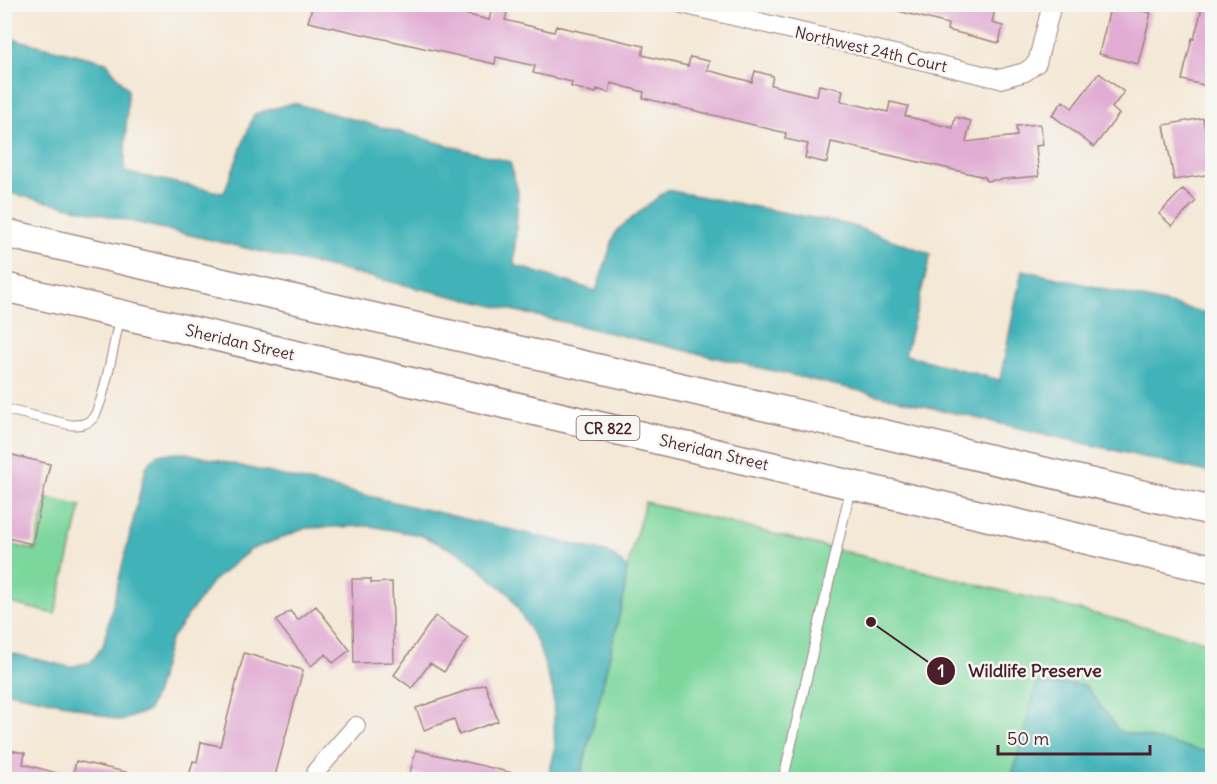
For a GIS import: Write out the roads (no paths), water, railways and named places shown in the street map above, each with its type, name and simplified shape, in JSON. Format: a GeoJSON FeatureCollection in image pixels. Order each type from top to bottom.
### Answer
{"type":"FeatureCollection","features":[{"type":"Feature","properties":{"kind":"main road"},"geometry":{"type":"LineString","coordinates":[[4,233],[777,409],[1212,511]]}},
{"type":"Feature","properties":{"kind":"main road","name":"Sheridan Street"},"geometry":{"type":"LineString","coordinates":[[4,287],[1212,569]]}},
{"type":"Feature","properties":{"kind":"street","name":"Northwest 24th Court"},"geometry":{"type":"LineString","coordinates":[[682,4],[1000,79],[1025,72],[1038,63],[1052,4]]}},
{"type":"Feature","properties":{"kind":"street"},"geometry":{"type":"LineString","coordinates":[[314,780],[317,770],[356,726]]}},
{"type":"Feature","properties":{"kind":"lane"},"geometry":{"type":"LineString","coordinates":[[4,409],[71,425],[80,426],[88,423],[98,410],[120,314]]}},
{"type":"Feature","properties":{"kind":"lane"},"geometry":{"type":"LineString","coordinates":[[783,780],[851,484]]}},
{"type":"Feature","properties":{"kind":"water"},"geometry":{"type":"Polygon","coordinates":[[[5,37],[106,62],[128,90],[124,172],[224,193],[254,114],[293,103],[510,162],[518,192],[514,265],[596,291],[616,231],[667,190],[850,225],[931,254],[905,355],[1000,380],[1022,270],[1212,314],[1212,473],[5,192],[5,37]]]}},
{"type":"Feature","properties":{"kind":"water"},"geometry":{"type":"Polygon","coordinates":[[[186,453],[610,553],[627,568],[623,600],[580,779],[548,779],[555,750],[553,691],[538,644],[510,595],[462,554],[420,535],[370,526],[306,528],[250,550],[212,582],[170,640],[156,692],[148,711],[121,721],[66,704],[5,691],[5,652],[70,667],[91,662],[103,646],[146,467],[158,454],[186,453]]]}},
{"type":"Feature","properties":{"kind":"water"},"geometry":{"type":"Polygon","coordinates":[[[1037,683],[1085,685],[1119,731],[1212,753],[1212,779],[1011,779],[1037,683]]]}},
{"type":"Feature","properties":{"kind":"place","name":"Wildlife Preserve"},"geometry":{"type":"Point","coordinates":[871,622]}}]}
